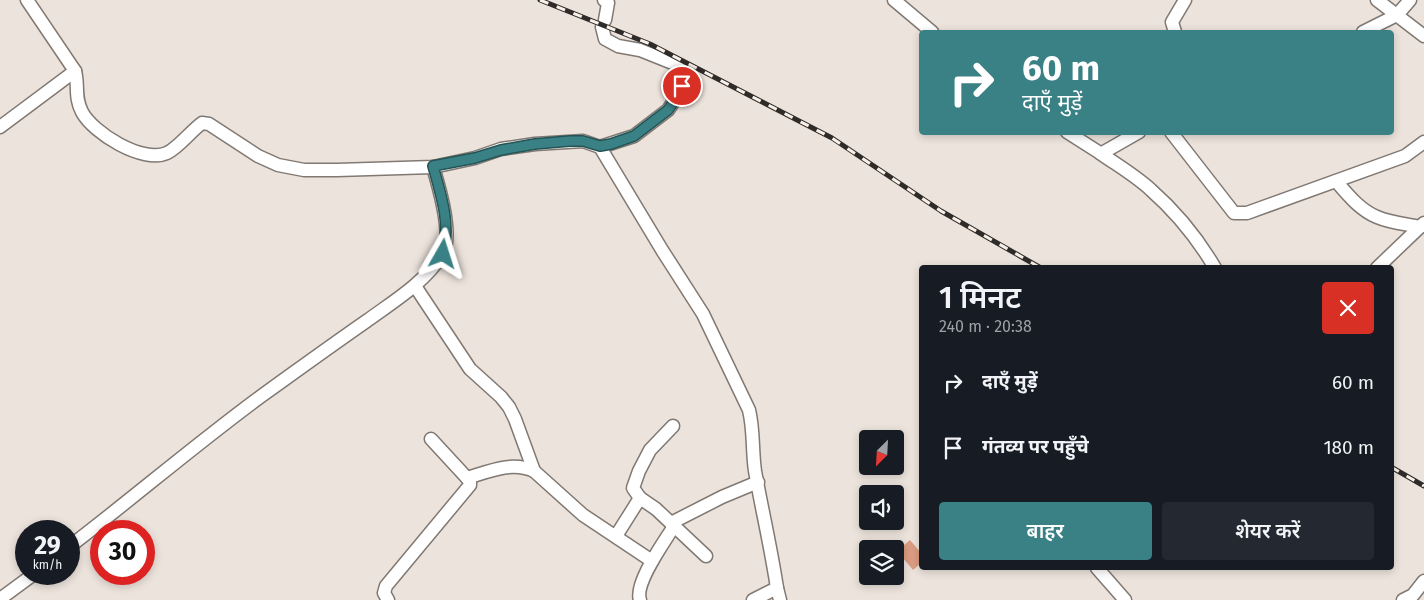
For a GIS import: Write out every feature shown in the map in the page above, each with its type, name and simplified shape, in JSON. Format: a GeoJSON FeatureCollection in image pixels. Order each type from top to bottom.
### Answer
{"type":"FeatureCollection","features":[{"type":"Feature","properties":{"kind":"street"},"geometry":{"type":"LineString","coordinates":[[27,0],[75,71],[77,78],[76,95],[81,111],[91,125],[107,138],[132,150],[149,154],[166,154],[202,123],[209,124],[258,156],[278,164],[304,170],[433,166],[535,144],[583,141],[600,146],[634,136],[668,110],[676,98],[686,73],[675,64],[666,60],[640,50],[618,46],[605,38],[603,24],[608,3],[604,0]]}},
{"type":"Feature","properties":{"kind":"street"},"geometry":{"type":"LineString","coordinates":[[894,0],[930,30]]}},
{"type":"Feature","properties":{"kind":"street"},"geometry":{"type":"LineString","coordinates":[[1174,30],[1172,22],[1185,0]]}},
{"type":"Feature","properties":{"kind":"street"},"geometry":{"type":"LineString","coordinates":[[1377,0],[1424,36]]}},
{"type":"Feature","properties":{"kind":"street"},"geometry":{"type":"LineString","coordinates":[[1367,30],[1397,15],[1410,0]]}},
{"type":"Feature","properties":{"kind":"street"},"geometry":{"type":"LineString","coordinates":[[0,127],[75,71]]}},
{"type":"Feature","properties":{"kind":"street"},"geometry":{"type":"LineString","coordinates":[[1072,135],[1151,189],[1187,227],[1202,246],[1213,265]]}},
{"type":"Feature","properties":{"kind":"street"},"geometry":{"type":"LineString","coordinates":[[1100,154],[1134,135]]}},
{"type":"Feature","properties":{"kind":"street"},"geometry":{"type":"LineString","coordinates":[[1173,135],[1234,213],[1246,213],[1405,156],[1424,142]]}},
{"type":"Feature","properties":{"kind":"street"},"geometry":{"type":"LineString","coordinates":[[600,146],[662,250],[703,314],[749,410],[752,423],[755,469],[779,594],[753,600]]}},
{"type":"Feature","properties":{"kind":"street"},"geometry":{"type":"LineString","coordinates":[[80,538],[260,397],[415,286],[443,254],[446,242],[442,197],[433,166]]}},
{"type":"Feature","properties":{"kind":"street"},"geometry":{"type":"LineString","coordinates":[[1336,181],[1357,204],[1376,217],[1389,221],[1422,225]]}},
{"type":"Feature","properties":{"kind":"street"},"geometry":{"type":"LineString","coordinates":[[1380,265],[1422,225]]}},
{"type":"Feature","properties":{"kind":"street"},"geometry":{"type":"LineString","coordinates":[[415,286],[470,369],[501,397],[509,407],[534,471]]}},
{"type":"Feature","properties":{"kind":"street"},"geometry":{"type":"LineString","coordinates":[[673,426],[650,450],[638,471],[633,488],[640,498],[656,509],[706,556]]}},
{"type":"Feature","properties":{"kind":"street"},"geometry":{"type":"LineString","coordinates":[[388,600],[384,593],[386,586],[470,485],[470,481],[431,439]]}},
{"type":"Feature","properties":{"kind":"street"},"geometry":{"type":"LineString","coordinates":[[467,478],[508,466],[525,467],[534,471],[583,515],[652,561]]}},
{"type":"Feature","properties":{"kind":"street"},"geometry":{"type":"LineString","coordinates":[[640,600],[638,594],[644,578],[673,525],[722,497],[758,482]]}},
{"type":"Feature","properties":{"kind":"street"},"geometry":{"type":"LineString","coordinates":[[616,536],[640,498]]}},
{"type":"Feature","properties":{"kind":"street"},"geometry":{"type":"LineString","coordinates":[[1099,570],[1125,600]]}},
{"type":"Feature","properties":{"kind":"street"},"geometry":{"type":"LineString","coordinates":[[1403,600],[1413,594],[1424,581]]}},
{"type":"Feature","properties":{"kind":"street"},"geometry":{"type":"LineString","coordinates":[[4,595],[18,585]]}},
{"type":"Feature","properties":{"kind":"building"},"geometry":{"type":"Polygon","coordinates":[[[910,540],[919,551],[919,565],[913,570],[904,559],[904,545],[910,540]]]}},
{"type":"Feature","properties":{"kind":"railway"},"geometry":{"type":"LineString","coordinates":[[540,0],[650,44],[832,138],[941,211],[1036,265]]}},
{"type":"Feature","properties":{"kind":"railway"},"geometry":{"type":"LineString","coordinates":[[1394,469],[1424,486]]}},
{"type":"Feature","properties":{"kind":"route"},"geometry":{"type":"LineString","coordinates":[[443,254],[446,242],[445,217],[442,197],[433,166],[535,144],[570,141],[583,141],[600,146],[611,144],[634,136],[668,110],[682,86]]}}]}
